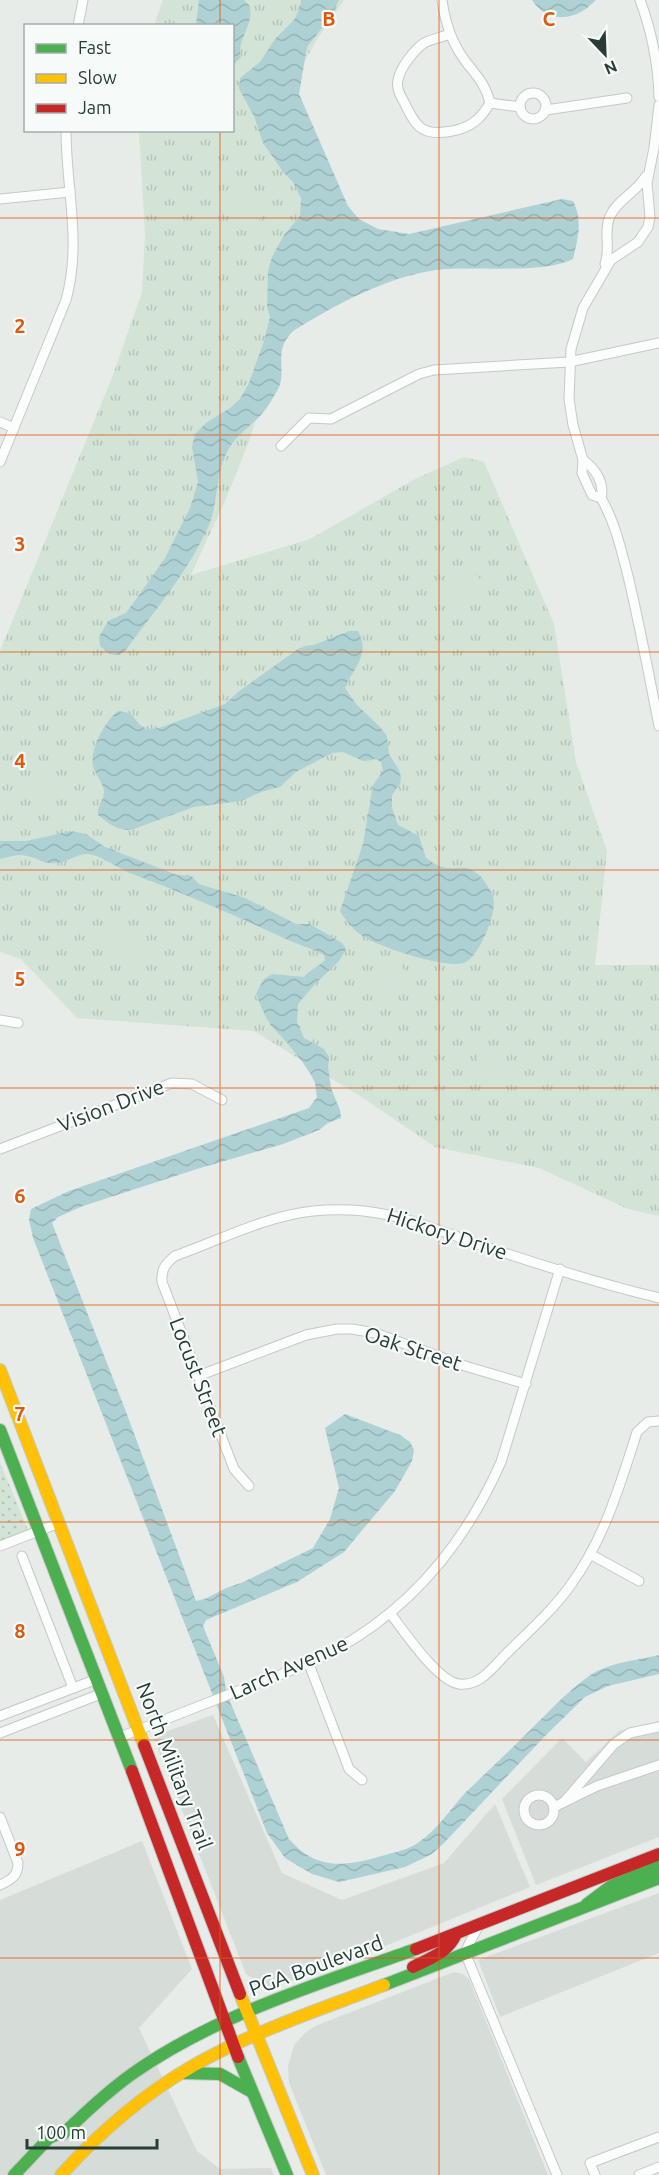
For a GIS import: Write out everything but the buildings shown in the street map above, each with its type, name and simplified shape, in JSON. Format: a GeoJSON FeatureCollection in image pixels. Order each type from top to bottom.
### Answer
{"type":"FeatureCollection","features":[{"type":"Feature","properties":{"kind":"main road","name":"North Military Trail"},"geometry":{"type":"LineString","coordinates":[[0,1370],[256,2035],[313,2175]]}},
{"type":"Feature","properties":{"kind":"main road","name":"North Military Trail"},"geometry":{"type":"LineString","coordinates":[[0,1430],[120,1737],[224,2023],[287,2175]]}},
{"type":"Feature","properties":{"kind":"main road","name":"PGA Boulevard"},"geometry":{"type":"LineString","coordinates":[[24,2175],[69,2129],[111,2091],[143,2067],[200,2033],[248,2012],[456,1934],[659,1854]]}},
{"type":"Feature","properties":{"kind":"main road"},"geometry":{"type":"LineString","coordinates":[[584,1908],[598,1893],[617,1882],[659,1866]]}},
{"type":"Feature","properties":{"kind":"main road","name":"PGA Boulevard"},"geometry":{"type":"LineString","coordinates":[[61,2175],[124,2113],[181,2073],[233,2046],[659,1878]]}},
{"type":"Feature","properties":{"kind":"main road"},"geometry":{"type":"LineString","coordinates":[[398,1980],[407,1971],[449,1947],[456,1934]]}},
{"type":"Feature","properties":{"kind":"main road"},"geometry":{"type":"LineString","coordinates":[[181,2073],[220,2074],[252,2092]]}},
{"type":"Feature","properties":{"kind":"main road"},"geometry":{"type":"LineString","coordinates":[[14,2175],[49,2138],[69,2129]]}},
{"type":"Feature","properties":{"kind":"street"},"geometry":{"type":"LineString","coordinates":[[78,24],[83,0]]}},
{"type":"Feature","properties":{"kind":"street"},"geometry":{"type":"LineString","coordinates":[[442,0],[450,34],[465,61],[483,81],[490,102]]}},
{"type":"Feature","properties":{"kind":"street"},"geometry":{"type":"LineString","coordinates":[[640,0],[653,40],[659,97]]}},
{"type":"Feature","properties":{"kind":"street"},"geometry":{"type":"LineString","coordinates":[[450,34],[426,42],[418,48],[398,78],[398,91],[413,121],[431,133],[439,134],[463,129],[478,120],[490,102]]}},
{"type":"Feature","properties":{"kind":"street"},"geometry":{"type":"LineString","coordinates":[[546,111],[546,101],[536,93],[525,96],[520,107],[523,115],[531,119],[540,118],[546,111],[627,98]]}},
{"type":"Feature","properties":{"kind":"street"},"geometry":{"type":"LineString","coordinates":[[490,102],[520,107]]}},
{"type":"Feature","properties":{"kind":"street"},"geometry":{"type":"LineString","coordinates":[[659,105],[654,148],[648,174],[647,192],[650,217],[648,227],[638,242],[611,260],[583,308],[575,330],[569,362],[568,399],[583,460],[593,466],[603,489],[601,498],[609,512],[625,567],[659,726]]}},
{"type":"Feature","properties":{"kind":"street"},"geometry":{"type":"LineString","coordinates":[[0,462],[70,285],[75,250],[66,132]]}},
{"type":"Feature","properties":{"kind":"street"},"geometry":{"type":"LineString","coordinates":[[602,274],[607,259],[607,228],[610,217],[620,202],[640,185],[648,174]]}},
{"type":"Feature","properties":{"kind":"street"},"geometry":{"type":"LineString","coordinates":[[0,198],[70,192]]}},
{"type":"Feature","properties":{"kind":"street"},"geometry":{"type":"LineString","coordinates":[[281,446],[309,418],[331,419],[419,374],[434,370],[569,362],[659,343]]}},
{"type":"Feature","properties":{"kind":"street"},"geometry":{"type":"LineString","coordinates":[[0,422],[14,428]]}},
{"type":"Feature","properties":{"kind":"street"},"geometry":{"type":"LineString","coordinates":[[0,1020],[18,1023]]}},
{"type":"Feature","properties":{"kind":"street","name":"Vision Drive"},"geometry":{"type":"LineString","coordinates":[[0,1149],[172,1083],[192,1084],[222,1100]]}},
{"type":"Feature","properties":{"kind":"street","name":"Hickory Drive"},"geometry":{"type":"LineString","coordinates":[[167,1263],[176,1256],[280,1218],[312,1211],[337,1209],[387,1213],[411,1219],[502,1252],[659,1298]]}},
{"type":"Feature","properties":{"kind":"street","name":"Locust Street"},"geometry":{"type":"LineString","coordinates":[[167,1263],[162,1282],[234,1469],[249,1486]]}},
{"type":"Feature","properties":{"kind":"street","name":"Larch Avenue"},"geometry":{"type":"LineString","coordinates":[[120,1737],[309,1664],[359,1636],[390,1613],[432,1573],[455,1544],[480,1506],[501,1462],[560,1269]]}},
{"type":"Feature","properties":{"kind":"street","name":"Oak Street"},"geometry":{"type":"LineString","coordinates":[[198,1376],[306,1335],[321,1331],[352,1329],[375,1333],[456,1363],[526,1384]]}},
{"type":"Feature","properties":{"kind":"street"},"geometry":{"type":"LineString","coordinates":[[390,1613],[442,1677],[459,1684],[474,1682],[485,1675],[558,1601],[578,1574],[590,1554],[620,1485],[637,1432],[648,1422],[659,1421]]}},
{"type":"Feature","properties":{"kind":"street"},"geometry":{"type":"LineString","coordinates":[[0,1546],[59,1522]]}},
{"type":"Feature","properties":{"kind":"street"},"geometry":{"type":"LineString","coordinates":[[590,1554],[639,1581]]}},
{"type":"Feature","properties":{"kind":"street"},"geometry":{"type":"LineString","coordinates":[[22,1556],[73,1688]]}},
{"type":"Feature","properties":{"kind":"street"},"geometry":{"type":"LineString","coordinates":[[309,1664],[349,1769],[362,1780]]}},
{"type":"Feature","properties":{"kind":"street"},"geometry":{"type":"LineString","coordinates":[[0,1716],[97,1678]]}},
{"type":"Feature","properties":{"kind":"street"},"geometry":{"type":"LineString","coordinates":[[0,1733],[103,1693]]}},
{"type":"Feature","properties":{"kind":"street"},"geometry":{"type":"LineString","coordinates":[[564,1802],[614,1744],[630,1733],[659,1727]]}},
{"type":"Feature","properties":{"kind":"street"},"geometry":{"type":"LineString","coordinates":[[554,1807],[597,1786],[659,1765]]}},
{"type":"Feature","properties":{"kind":"street"},"geometry":{"type":"LineString","coordinates":[[0,1817],[18,1863],[15,1876],[0,1885]]}},
{"type":"Feature","properties":{"kind":"street"},"geometry":{"type":"LineString","coordinates":[[479,1925],[466,1955],[556,2175]]}},
{"type":"Feature","properties":{"kind":"street"},"geometry":{"type":"LineString","coordinates":[[595,2175],[590,2163],[659,2136]]}},
{"type":"Feature","properties":{"kind":"street"},"geometry":{"type":"LineString","coordinates":[[639,2175],[659,2167]]}},
{"type":"Feature","properties":{"kind":"shaded area"},"geometry":{"type":"Polygon","coordinates":[[[213,1715],[282,1873],[342,1900],[444,1863],[495,1804],[530,1887],[358,1957],[270,1989],[246,1974],[153,1736],[213,1715]]]}},
{"type":"Feature","properties":{"kind":"shaded area"},"geometry":{"type":"Polygon","coordinates":[[[659,1721],[659,1837],[536,1885],[502,1799],[562,1738],[586,1762],[619,1731],[659,1721]]]}},
{"type":"Feature","properties":{"kind":"shaded area"},"geometry":{"type":"Polygon","coordinates":[[[142,1841],[192,1969],[139,2028],[197,2151],[220,2169],[271,2168],[274,2175],[0,2175],[0,1900],[142,1841]]]}},
{"type":"Feature","properties":{"kind":"shaded area"},"geometry":{"type":"Polygon","coordinates":[[[659,1893],[659,1953],[500,2017],[478,1960],[659,1893]]]}},
{"type":"Feature","properties":{"kind":"shaded area"},"geometry":{"type":"Polygon","coordinates":[[[454,1972],[463,1974],[469,1979],[548,2175],[326,2175],[289,2083],[288,2066],[294,2045],[315,2026],[454,1972]]]}},
{"type":"Feature","properties":{"kind":"green space"},"geometry":{"type":"Polygon","coordinates":[[[163,0],[344,0],[316,41],[280,106],[312,231],[250,439],[191,575],[310,539],[415,479],[464,457],[484,462],[554,624],[576,762],[607,851],[595,965],[659,965],[659,1216],[628,1209],[539,1168],[435,1147],[363,1098],[254,1031],[77,1018],[21,959],[0,952],[0,651],[113,375],[142,292],[145,234],[139,132],[234,132],[234,24],[154,24],[163,0]]]}},
{"type":"Feature","properties":{"kind":"green space"},"geometry":{"type":"Polygon","coordinates":[[[250,193],[255,194],[259,200],[261,214],[259,221],[251,229],[237,228],[237,198],[250,193]]]}},
{"type":"Feature","properties":{"kind":"green space"},"geometry":{"type":"Polygon","coordinates":[[[471,573],[483,582],[481,587],[468,599],[452,598],[449,595],[451,583],[462,575],[471,573]]]}},
{"type":"Feature","properties":{"kind":"green space"},"geometry":{"type":"Polygon","coordinates":[[[47,769],[57,774],[59,786],[55,803],[48,808],[41,809],[32,801],[32,785],[47,769]]]}},
{"type":"Feature","properties":{"kind":"green space"},"geometry":{"type":"Polygon","coordinates":[[[111,931],[139,931],[146,941],[147,949],[144,955],[138,958],[120,955],[112,950],[105,941],[111,931]]]}},
{"type":"Feature","properties":{"kind":"green space"},"geometry":{"type":"Polygon","coordinates":[[[391,958],[400,965],[412,981],[409,989],[380,987],[377,982],[380,967],[391,958]]]}},
{"type":"Feature","properties":{"kind":"green space"},"geometry":{"type":"Polygon","coordinates":[[[496,1054],[504,1056],[510,1064],[509,1075],[505,1078],[488,1075],[475,1064],[479,1056],[496,1054]]]}},
{"type":"Feature","properties":{"kind":"green space"},"geometry":{"type":"Polygon","coordinates":[[[0,1462],[28,1530],[0,1541],[0,1462]]]}},
{"type":"Feature","properties":{"kind":"water"},"geometry":{"type":"Polygon","coordinates":[[[199,0],[244,0],[249,5],[250,18],[241,44],[241,57],[234,64],[234,24],[196,24],[199,0]]]}},
{"type":"Feature","properties":{"kind":"water"},"geometry":{"type":"Polygon","coordinates":[[[301,0],[339,0],[329,19],[307,47],[299,94],[348,206],[359,219],[378,229],[409,234],[562,199],[573,201],[579,222],[573,259],[543,267],[451,269],[417,274],[362,293],[293,331],[286,339],[281,354],[281,376],[277,391],[261,415],[228,450],[219,477],[209,525],[192,558],[126,650],[120,655],[110,654],[100,646],[99,637],[108,621],[126,613],[139,595],[165,558],[190,508],[198,482],[192,447],[195,434],[206,423],[240,399],[249,383],[264,341],[270,317],[267,306],[268,272],[272,257],[284,235],[300,216],[301,198],[293,182],[263,143],[254,116],[239,89],[240,78],[260,62],[275,39],[294,20],[301,0]]]}},
{"type":"Feature","properties":{"kind":"water"},"geometry":{"type":"Polygon","coordinates":[[[532,0],[596,0],[572,16],[555,17],[546,14],[532,0]]]}},
{"type":"Feature","properties":{"kind":"water"},"geometry":{"type":"Polygon","coordinates":[[[349,631],[358,631],[363,647],[359,661],[345,688],[356,704],[387,736],[389,754],[401,777],[400,784],[392,795],[392,808],[398,825],[419,836],[426,858],[442,867],[466,868],[476,872],[493,896],[493,912],[487,932],[477,951],[466,962],[458,964],[430,960],[381,945],[358,933],[340,911],[363,844],[373,785],[383,771],[381,762],[376,759],[363,761],[343,752],[332,753],[296,772],[280,787],[241,801],[194,807],[131,830],[113,826],[98,815],[104,792],[103,785],[93,766],[94,752],[104,728],[118,711],[130,713],[140,725],[147,729],[159,728],[225,704],[298,649],[349,631]]]}},
{"type":"Feature","properties":{"kind":"water"},"geometry":{"type":"Polygon","coordinates":[[[71,831],[86,834],[105,847],[177,875],[191,876],[199,884],[245,898],[296,924],[310,924],[342,943],[346,949],[339,961],[298,1004],[297,1022],[304,1038],[324,1049],[329,1057],[331,1088],[341,1118],[328,1123],[319,1130],[283,1144],[83,1206],[58,1217],[52,1223],[125,1409],[196,1601],[241,1583],[313,1548],[330,1519],[339,1488],[325,1428],[345,1414],[400,1435],[410,1442],[414,1450],[412,1461],[395,1491],[344,1552],[297,1582],[206,1620],[203,1626],[224,1677],[231,1704],[289,1839],[311,1857],[334,1864],[358,1862],[411,1847],[432,1831],[466,1792],[589,1676],[623,1662],[659,1655],[659,1674],[608,1686],[585,1697],[444,1843],[432,1854],[405,1867],[339,1882],[312,1874],[285,1858],[267,1833],[33,1238],[29,1220],[31,1209],[69,1191],[309,1108],[317,1097],[315,1083],[296,1054],[270,1025],[256,994],[263,980],[272,974],[304,977],[325,960],[324,955],[208,904],[130,873],[93,855],[81,855],[56,863],[47,863],[20,855],[0,859],[0,841],[26,841],[71,831]]]}},
{"type":"Feature","properties":{"kind":"traffic: fast"},"geometry":{"type":"LineString","coordinates":[[0,1430],[132,1771]]}},
{"type":"Feature","properties":{"kind":"traffic: fast"},"geometry":{"type":"LineString","coordinates":[[587,1904],[611,1886],[659,1866]]}},
{"type":"Feature","properties":{"kind":"traffic: fast"},"geometry":{"type":"LineString","coordinates":[[384,1985],[659,1878]]}},
{"type":"Feature","properties":{"kind":"traffic: fast"},"geometry":{"type":"LineString","coordinates":[[63,2134],[105,2095],[132,2074],[199,2034],[270,2002],[416,1949]]}},
{"type":"Feature","properties":{"kind":"traffic: fast"},"geometry":{"type":"LineString","coordinates":[[238,2057],[287,2175]]}},
{"type":"Feature","properties":{"kind":"traffic: fast"},"geometry":{"type":"LineString","coordinates":[[183,2073],[220,2074],[252,2092]]}},
{"type":"Feature","properties":{"kind":"traffic: fast"},"geometry":{"type":"LineString","coordinates":[[14,2175],[49,2138],[69,2129]]}},
{"type":"Feature","properties":{"kind":"traffic: slow"},"geometry":{"type":"LineString","coordinates":[[0,1370],[144,1745]]}},
{"type":"Feature","properties":{"kind":"traffic: slow"},"geometry":{"type":"LineString","coordinates":[[61,2175],[90,2144],[122,2116],[155,2090],[191,2067],[261,2032],[384,1985]]}},
{"type":"Feature","properties":{"kind":"traffic: slow"},"geometry":{"type":"LineString","coordinates":[[240,1994],[313,2175]]}},
{"type":"Feature","properties":{"kind":"traffic: jam"},"geometry":{"type":"LineString","coordinates":[[144,1745],[240,1994]]}},
{"type":"Feature","properties":{"kind":"traffic: jam"},"geometry":{"type":"LineString","coordinates":[[132,1771],[238,2057]]}},
{"type":"Feature","properties":{"kind":"traffic: jam"},"geometry":{"type":"LineString","coordinates":[[416,1949],[659,1854]]}},
{"type":"Feature","properties":{"kind":"traffic: jam"},"geometry":{"type":"LineString","coordinates":[[413,1967],[443,1950],[453,1941],[456,1934]]}}]}
